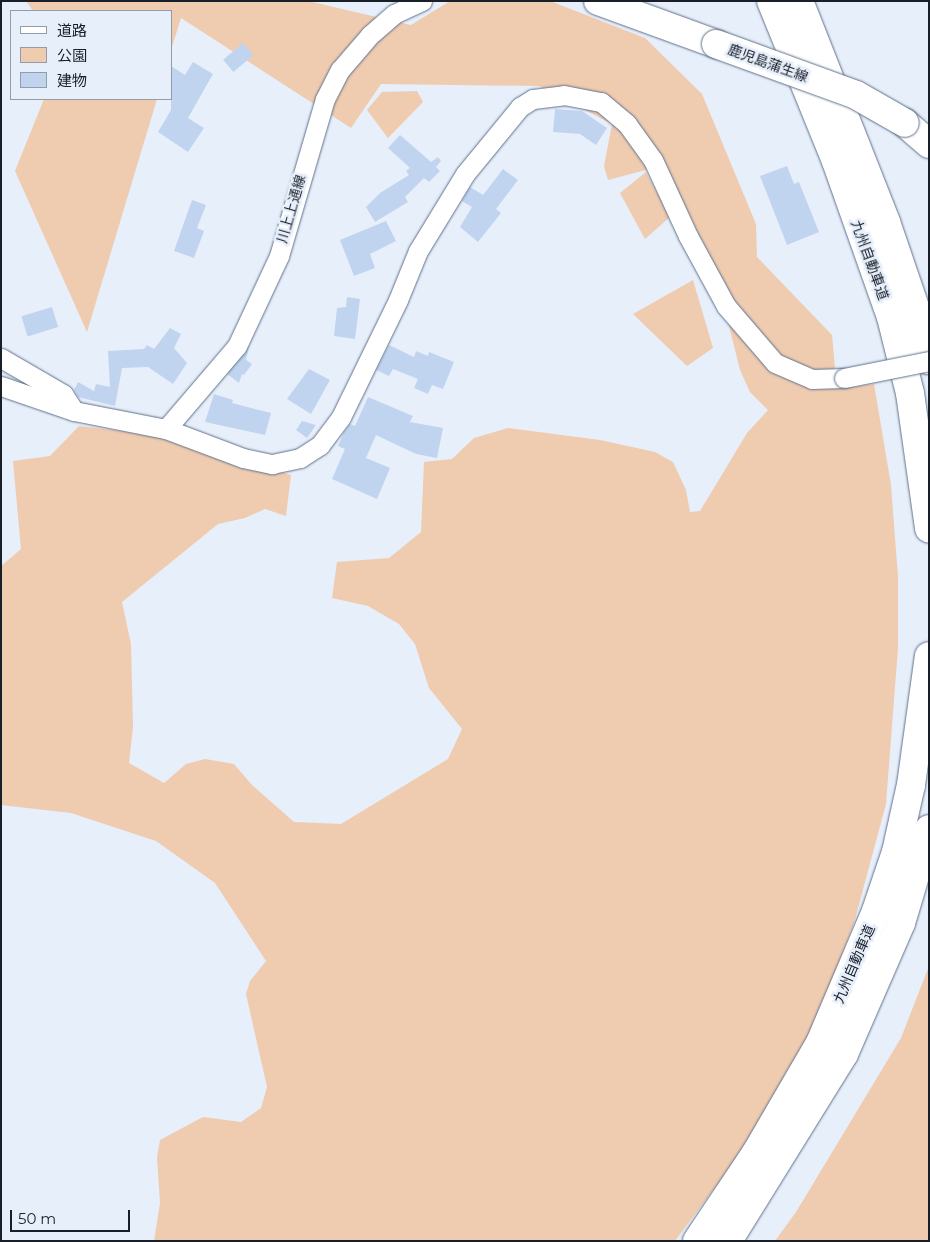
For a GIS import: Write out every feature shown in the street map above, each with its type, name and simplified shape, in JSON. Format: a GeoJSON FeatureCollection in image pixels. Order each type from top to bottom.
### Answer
{"type":"FeatureCollection","features":[{"type":"Feature","properties":{"kind":"main road","name":"鹿児島蒲生線"},"geometry":{"type":"LineString","coordinates":[[598,1],[856,95],[905,123],[929,144]]}},
{"type":"Feature","properties":{"kind":"main road","name":"九州自動車道"},"geometry":{"type":"LineString","coordinates":[[772,1],[836,161],[891,317],[910,393],[929,529]]}},
{"type":"Feature","properties":{"kind":"main road","name":"九州自動車道"},"geometry":{"type":"LineString","coordinates":[[799,1],[886,222],[916,310],[929,361]]}},
{"type":"Feature","properties":{"kind":"main road","name":"九州自動車道"},"geometry":{"type":"LineString","coordinates":[[696,1241],[756,1153],[820,1043],[873,919],[896,852],[912,785],[929,656]]}},
{"type":"Feature","properties":{"kind":"main road","name":"九州自動車道"},"geometry":{"type":"LineString","coordinates":[[728,1241],[844,1054],[901,923],[929,829]]}},
{"type":"Feature","properties":{"kind":"street","name":"川上上通線"},"geometry":{"type":"LineString","coordinates":[[166,429],[237,346],[279,256],[325,99],[340,70],[370,35],[394,14],[422,1]]}},
{"type":"Feature","properties":{"kind":"street"},"geometry":{"type":"LineString","coordinates":[[1,386],[74,410],[166,429],[243,458],[272,464],[300,458],[320,444],[341,417],[438,216],[496,132],[520,107],[532,98],[546,96],[601,102],[627,124],[654,160],[688,236],[726,306],[775,363],[812,378],[844,378],[929,361]]}},
{"type":"Feature","properties":{"kind":"street"},"geometry":{"type":"LineString","coordinates":[[1,358],[63,394],[74,410]]}},
{"type":"Feature","properties":{"kind":"green space"},"geometry":{"type":"Polygon","coordinates":[[[26,1],[308,1],[411,25],[450,1],[550,1],[645,38],[702,94],[756,224],[757,257],[832,335],[837,389],[874,384],[891,485],[898,577],[898,648],[886,804],[854,923],[811,1036],[764,1122],[675,1241],[154,1241],[160,1203],[157,1157],[160,1140],[203,1117],[241,1122],[261,1108],[267,1087],[246,994],[250,981],[266,961],[215,883],[156,841],[71,813],[1,805],[1,566],[21,549],[13,461],[50,456],[79,426],[165,436],[291,475],[286,516],[265,509],[245,518],[218,524],[122,602],[131,644],[133,727],[129,763],[164,783],[186,764],[205,759],[234,764],[252,785],[294,822],[341,824],[448,759],[462,729],[429,688],[415,644],[399,624],[368,606],[332,598],[337,562],[389,558],[421,532],[424,462],[452,459],[474,438],[508,428],[600,440],[655,452],[673,462],[686,490],[690,512],[700,511],[747,433],[768,410],[750,392],[740,370],[714,266],[657,167],[608,180],[604,166],[612,124],[539,86],[381,84],[351,128],[181,18],[172,47],[172,10],[32,10],[26,1]]]}},
{"type":"Feature","properties":{"kind":"green space"},"geometry":{"type":"Polygon","coordinates":[[[417,91],[423,102],[388,138],[367,110],[382,92],[417,91]]]}},
{"type":"Feature","properties":{"kind":"green space"},"geometry":{"type":"Polygon","coordinates":[[[44,100],[157,100],[87,332],[15,171],[44,100]]]}},
{"type":"Feature","properties":{"kind":"green space"},"geometry":{"type":"Polygon","coordinates":[[[646,172],[670,217],[645,239],[620,193],[646,172]]]}},
{"type":"Feature","properties":{"kind":"green space"},"geometry":{"type":"Polygon","coordinates":[[[693,280],[713,348],[687,366],[633,314],[693,280]]]}},
{"type":"Feature","properties":{"kind":"green space"},"geometry":{"type":"Polygon","coordinates":[[[929,966],[929,1241],[775,1241],[796,1212],[901,1038],[929,966]]]}},
{"type":"Feature","properties":{"kind":"building"},"geometry":{"type":"Polygon","coordinates":[[[243,43],[253,55],[233,72],[223,60],[243,43]]]}},
{"type":"Feature","properties":{"kind":"building"},"geometry":{"type":"Polygon","coordinates":[[[193,62],[213,74],[188,118],[204,128],[188,152],[158,132],[171,110],[172,67],[185,75],[193,62]]]}},
{"type":"Feature","properties":{"kind":"building"},"geometry":{"type":"Polygon","coordinates":[[[555,109],[582,111],[607,128],[596,145],[580,134],[553,132],[555,109]]]}},
{"type":"Feature","properties":{"kind":"building"},"geometry":{"type":"Polygon","coordinates":[[[400,135],[431,162],[438,157],[441,161],[436,167],[440,171],[429,182],[424,178],[405,197],[408,202],[375,222],[366,207],[380,193],[409,175],[406,171],[410,168],[388,148],[400,135]]]}},
{"type":"Feature","properties":{"kind":"building"},"geometry":{"type":"Polygon","coordinates":[[[787,166],[794,184],[799,182],[819,232],[787,245],[760,176],[787,166]]]}},
{"type":"Feature","properties":{"kind":"building"},"geometry":{"type":"Polygon","coordinates":[[[503,169],[518,180],[496,209],[501,213],[478,242],[460,227],[472,207],[462,201],[470,187],[483,195],[503,169]]]}},
{"type":"Feature","properties":{"kind":"building"},"geometry":{"type":"Polygon","coordinates":[[[192,200],[206,205],[197,228],[204,231],[194,258],[174,251],[192,200]]]}},
{"type":"Feature","properties":{"kind":"building"},"geometry":{"type":"Polygon","coordinates":[[[386,221],[396,241],[370,254],[375,268],[354,276],[340,240],[386,221]]]}},
{"type":"Feature","properties":{"kind":"building"},"geometry":{"type":"Polygon","coordinates":[[[347,297],[360,299],[355,339],[334,336],[337,308],[346,307],[347,297]]]}},
{"type":"Feature","properties":{"kind":"building"},"geometry":{"type":"Polygon","coordinates":[[[52,307],[58,327],[28,336],[21,316],[52,307]]]}},
{"type":"Feature","properties":{"kind":"building"},"geometry":{"type":"Polygon","coordinates":[[[170,328],[181,334],[174,348],[187,363],[173,384],[148,367],[122,368],[115,406],[78,397],[74,390],[78,382],[94,391],[96,384],[110,387],[108,351],[144,349],[147,345],[154,349],[170,328]]]}},
{"type":"Feature","properties":{"kind":"building"},"geometry":{"type":"Polygon","coordinates":[[[389,345],[414,357],[416,351],[428,356],[429,352],[454,362],[443,389],[432,385],[428,394],[414,388],[418,379],[393,369],[389,376],[376,370],[389,345]]]}},
{"type":"Feature","properties":{"kind":"building"},"geometry":{"type":"Polygon","coordinates":[[[249,346],[246,360],[252,364],[244,375],[242,374],[239,383],[227,374],[249,346]]]}},
{"type":"Feature","properties":{"kind":"building"},"geometry":{"type":"Polygon","coordinates":[[[309,369],[330,380],[311,414],[287,399],[309,369]]]}},
{"type":"Feature","properties":{"kind":"building"},"geometry":{"type":"Polygon","coordinates":[[[214,394],[233,400],[232,403],[271,413],[265,435],[205,422],[214,394]]]}},
{"type":"Feature","properties":{"kind":"building"},"geometry":{"type":"Polygon","coordinates":[[[368,397],[413,416],[410,422],[443,428],[437,458],[416,454],[376,435],[366,458],[390,468],[377,499],[332,479],[345,449],[338,446],[344,432],[350,424],[355,426],[368,397]]]}},
{"type":"Feature","properties":{"kind":"building"},"geometry":{"type":"Polygon","coordinates":[[[302,421],[316,425],[307,438],[296,430],[302,421]]]}}]}
